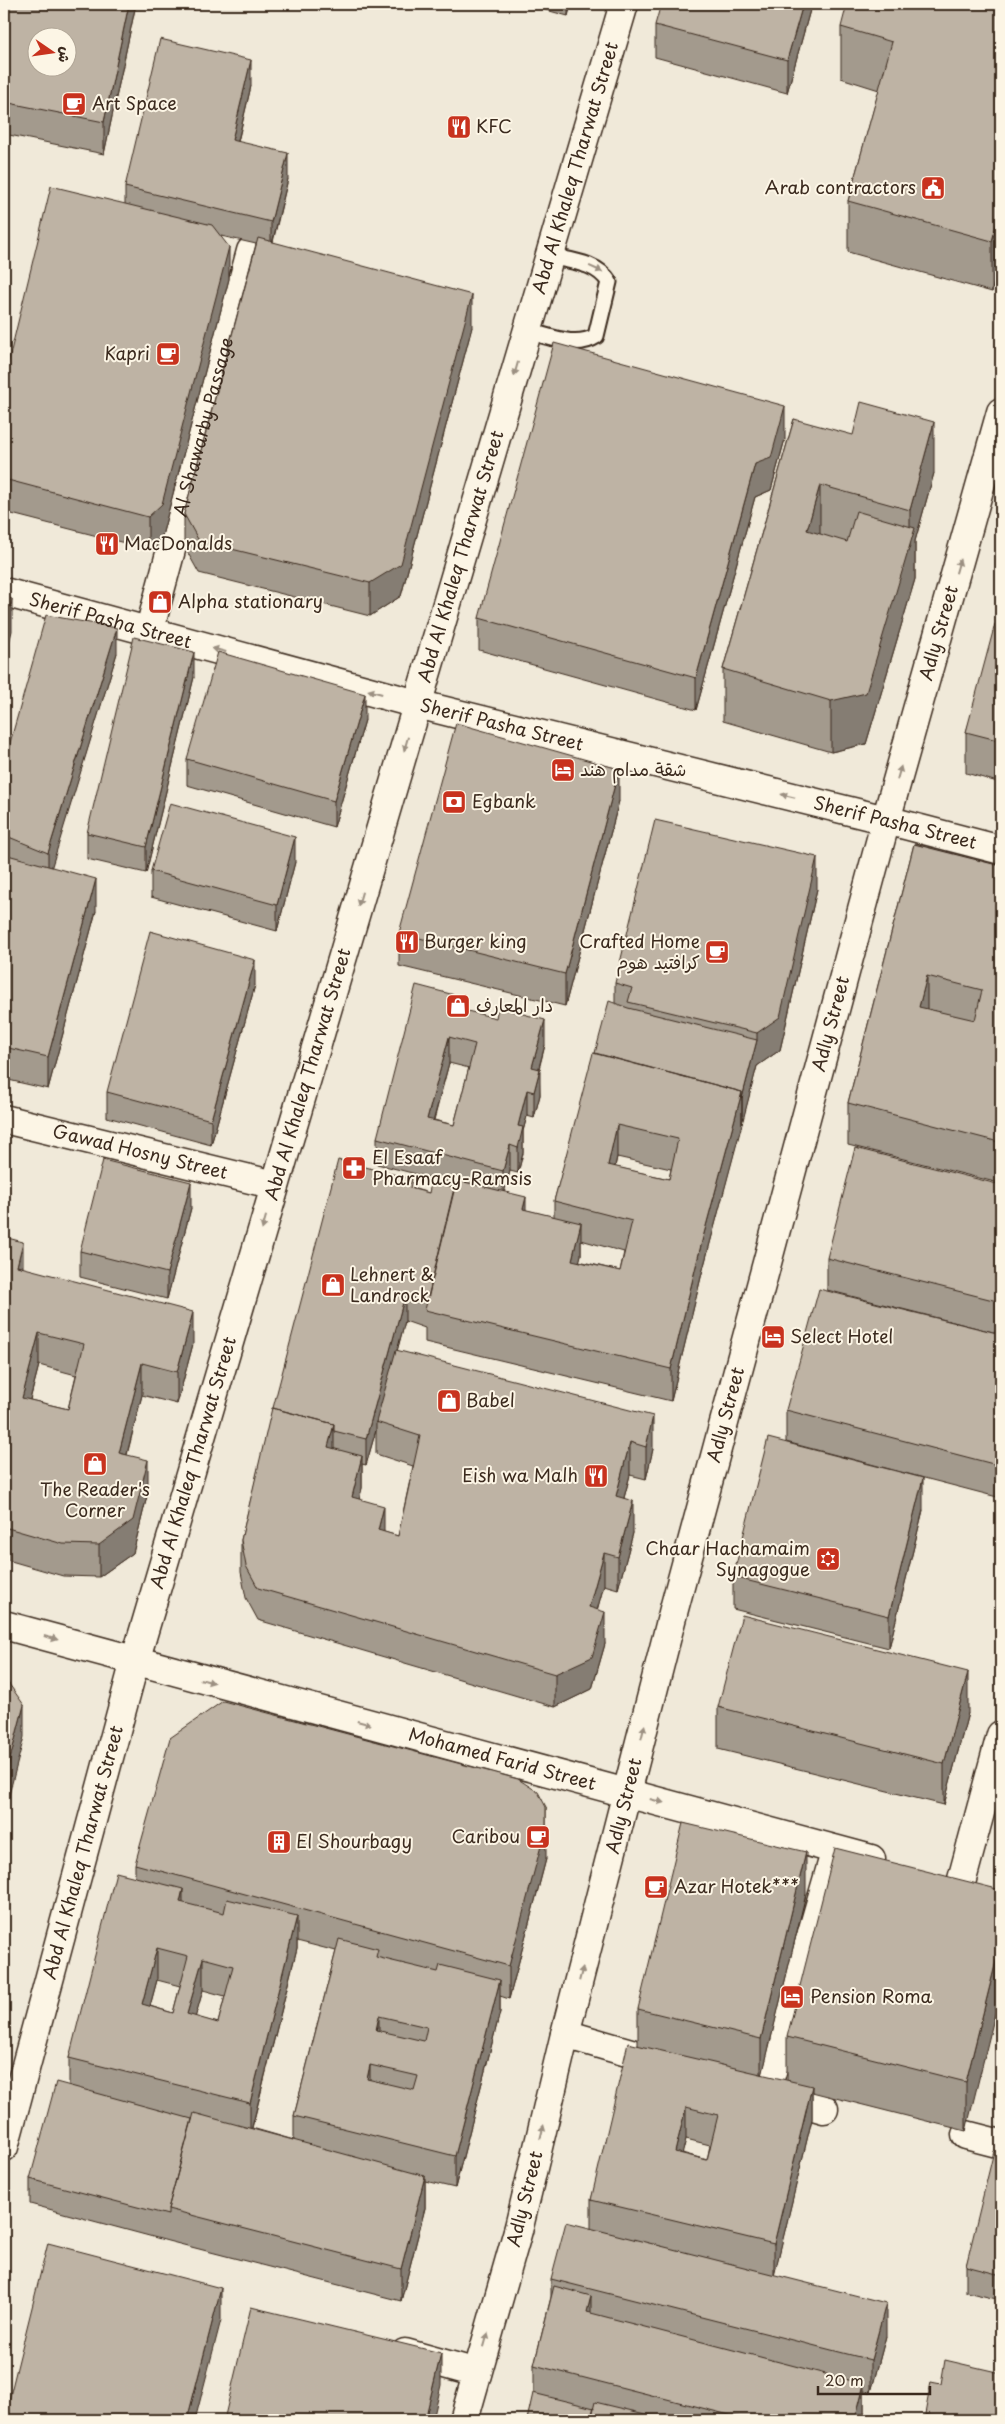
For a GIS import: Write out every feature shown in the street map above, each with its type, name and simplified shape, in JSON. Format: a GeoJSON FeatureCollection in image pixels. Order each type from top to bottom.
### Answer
{"type":"FeatureCollection","features":[{"type":"Feature","properties":{"kind":"street","name":"Abd Al Khaleq Tharwat Street"},"geometry":{"type":"LineString","coordinates":[[4,2147],[135,1661],[624,4]]}},
{"type":"Feature","properties":{"kind":"street","name":"Al Shawarby Passage"},"geometry":{"type":"LineString","coordinates":[[149,632],[251,251]]}},
{"type":"Feature","properties":{"kind":"street","name":"Adly Street"},"geometry":{"type":"LineString","coordinates":[[464,2420],[519,2227],[565,2034],[674,1609],[886,820],[1001,412]]}},
{"type":"Feature","properties":{"kind":"street","name":"Sherif Pasha Street"},"geometry":{"type":"LineString","coordinates":[[4,592],[417,704],[1001,850]]}},
{"type":"Feature","properties":{"kind":"street","name":"Gawad Hosny Street"},"geometry":{"type":"LineString","coordinates":[[4,1119],[276,1185]]}},
{"type":"Feature","properties":{"kind":"street","name":"Mohamed Farid Street"},"geometry":{"type":"LineString","coordinates":[[4,1625],[894,1865]]}},
{"type":"Feature","properties":{"kind":"street"},"geometry":{"type":"LineString","coordinates":[[932,1875],[973,1886],[1001,1735]]}},
{"type":"Feature","properties":{"kind":"street"},"geometry":{"type":"LineString","coordinates":[[824,2109],[756,2090],[836,1849]]}},
{"type":"Feature","properties":{"kind":"street"},"geometry":{"type":"LineString","coordinates":[[565,2034],[689,2070]]}},
{"type":"Feature","properties":{"kind":"street"},"geometry":{"type":"LineString","coordinates":[[966,2135],[1001,2144]]}},
{"type":"Feature","properties":{"kind":"street"},"geometry":{"type":"LineString","coordinates":[[383,2347],[477,2373]]}},
{"type":"Feature","properties":{"kind":"lane"},"geometry":{"type":"LineString","coordinates":[[527,331],[577,343],[588,342],[596,336],[609,282],[604,273],[596,268],[549,256]]}},
{"type":"Feature","properties":{"kind":"building"},"geometry":{"type":"Polygon","coordinates":[[[4,4],[129,4],[104,122],[4,102],[4,4]]]}},
{"type":"Feature","properties":{"kind":"building"},"geometry":{"type":"Polygon","coordinates":[[[661,4],[803,4],[787,60],[655,25],[661,4]]]}},
{"type":"Feature","properties":{"kind":"building"},"geometry":{"type":"Polygon","coordinates":[[[847,4],[1001,4],[1001,207],[992,241],[848,201],[892,42],[841,27],[847,4]]]}},
{"type":"Feature","properties":{"kind":"building"},"geometry":{"type":"Polygon","coordinates":[[[160,39],[251,60],[232,140],[288,153],[271,222],[125,187],[160,39]]]}},
{"type":"Feature","properties":{"kind":"building"},"geometry":{"type":"Polygon","coordinates":[[[51,186],[212,225],[229,247],[162,504],[148,517],[4,479],[4,380],[51,186]]]}},
{"type":"Feature","properties":{"kind":"building"},"geometry":{"type":"Polygon","coordinates":[[[258,238],[472,295],[401,564],[370,583],[199,541],[184,514],[258,238]]]}},
{"type":"Feature","properties":{"kind":"building"},"geometry":{"type":"Polygon","coordinates":[[[554,343],[785,406],[771,458],[755,464],[696,678],[479,618],[554,343]]]}},
{"type":"Feature","properties":{"kind":"building"},"geometry":{"type":"Polygon","coordinates":[[[861,402],[934,422],[910,510],[820,485],[807,530],[847,542],[856,511],[915,528],[866,693],[831,701],[723,669],[794,419],[853,435],[861,402]]]}},
{"type":"Feature","properties":{"kind":"building"},"geometry":{"type":"Polygon","coordinates":[[[4,597],[12,599],[4,631],[4,597]]]}},
{"type":"Feature","properties":{"kind":"building"},"geometry":{"type":"Polygon","coordinates":[[[46,615],[117,628],[48,853],[4,835],[4,764],[46,615]]]}},
{"type":"Feature","properties":{"kind":"building"},"geometry":{"type":"Polygon","coordinates":[[[995,624],[1001,625],[1001,741],[966,732],[995,624]]]}},
{"type":"Feature","properties":{"kind":"building"},"geometry":{"type":"Polygon","coordinates":[[[134,637],[194,652],[146,847],[87,833],[134,637]]]}},
{"type":"Feature","properties":{"kind":"building"},"geometry":{"type":"Polygon","coordinates":[[[218,652],[365,694],[334,801],[187,759],[218,652]]]}},
{"type":"Feature","properties":{"kind":"building"},"geometry":{"type":"Polygon","coordinates":[[[456,723],[619,769],[565,974],[399,933],[456,723]]]}},
{"type":"Feature","properties":{"kind":"building"},"geometry":{"type":"Polygon","coordinates":[[[170,803],[295,837],[277,905],[151,871],[170,803]]]}},
{"type":"Feature","properties":{"kind":"building","name":"Crafted Home كرافتيد هوم"},"geometry":{"type":"Polygon","coordinates":[[[655,820],[817,857],[780,1017],[757,1033],[628,1002],[632,988],[615,983],[655,820]]]}},
{"type":"Feature","properties":{"kind":"building"},"geometry":{"type":"Polygon","coordinates":[[[914,844],[1001,866],[1001,1132],[999,1142],[848,1103],[914,844]],[[927,976],[919,1007],[975,1020],[982,990],[927,976]]]}},
{"type":"Feature","properties":{"kind":"building"},"geometry":{"type":"Polygon","coordinates":[[[4,854],[96,879],[48,1057],[4,1047],[4,854]]]}},
{"type":"Feature","properties":{"kind":"building"},"geometry":{"type":"Polygon","coordinates":[[[150,931],[255,960],[211,1120],[107,1092],[150,931]]]}},
{"type":"Feature","properties":{"kind":"building"},"geometry":{"type":"Polygon","coordinates":[[[416,985],[462,997],[459,1009],[496,1018],[498,1007],[545,1020],[532,1067],[540,1069],[534,1092],[527,1090],[518,1126],[523,1127],[518,1148],[510,1145],[503,1171],[377,1138],[416,985]],[[449,1037],[427,1119],[454,1125],[475,1044],[449,1037]]]}},
{"type":"Feature","properties":{"kind":"building"},"geometry":{"type":"Polygon","coordinates":[[[609,1001],[628,1008],[757,1040],[742,1098],[742,1092],[595,1053],[609,1001]]]}},
{"type":"Feature","properties":{"kind":"building"},"geometry":{"type":"Polygon","coordinates":[[[593,1053],[742,1092],[702,1241],[671,1369],[425,1310],[456,1180],[526,1197],[523,1209],[581,1223],[572,1260],[620,1271],[632,1221],[554,1201],[593,1053]],[[617,1125],[608,1165],[669,1179],[678,1139],[617,1125]]]}},
{"type":"Feature","properties":{"kind":"building"},"geometry":{"type":"Polygon","coordinates":[[[855,1148],[1001,1185],[1001,1302],[827,1258],[855,1148]]]}},
{"type":"Feature","properties":{"kind":"building"},"geometry":{"type":"Polygon","coordinates":[[[103,1160],[191,1182],[167,1273],[80,1251],[103,1160]]]}},
{"type":"Feature","properties":{"kind":"building"},"geometry":{"type":"Polygon","coordinates":[[[338,1160],[412,1179],[410,1188],[429,1193],[431,1183],[455,1187],[427,1303],[405,1295],[366,1439],[334,1431],[334,1424],[273,1408],[338,1160]]]}},
{"type":"Feature","properties":{"kind":"building"},"geometry":{"type":"Polygon","coordinates":[[[4,1237],[23,1242],[17,1266],[193,1312],[177,1372],[142,1363],[119,1453],[148,1460],[133,1520],[99,1545],[63,1544],[4,1527],[4,1237]],[[39,1333],[22,1398],[68,1409],[84,1344],[39,1333]]]}},
{"type":"Feature","properties":{"kind":"building"},"geometry":{"type":"Polygon","coordinates":[[[819,1289],[1001,1334],[1001,1466],[786,1410],[819,1289]]]}},
{"type":"Feature","properties":{"kind":"building"},"geometry":{"type":"Polygon","coordinates":[[[396,1350],[653,1416],[646,1447],[630,1442],[616,1496],[633,1501],[618,1557],[604,1553],[589,1607],[605,1612],[592,1657],[555,1674],[258,1588],[246,1566],[241,1540],[272,1408],[334,1424],[328,1447],[362,1456],[352,1497],[384,1506],[378,1530],[398,1536],[420,1436],[376,1422],[396,1350]]]}},
{"type":"Feature","properties":{"kind":"building","name":"Chaar Hachamaim Synagogue"},"geometry":{"type":"Polygon","coordinates":[[[768,1438],[923,1478],[889,1616],[733,1577],[768,1438]]]}},
{"type":"Feature","properties":{"kind":"building"},"geometry":{"type":"Polygon","coordinates":[[[742,1615],[968,1672],[944,1764],[718,1707],[742,1615]]]}},
{"type":"Feature","properties":{"kind":"building"},"geometry":{"type":"Polygon","coordinates":[[[4,1677],[24,1705],[4,1782],[4,1677]]]}},
{"type":"Feature","properties":{"kind":"building"},"geometry":{"type":"Polygon","coordinates":[[[223,1701],[518,1779],[538,1792],[546,1807],[546,1827],[509,1966],[135,1864],[170,1738],[223,1701]]]}},
{"type":"Feature","properties":{"kind":"building"},"geometry":{"type":"Polygon","coordinates":[[[683,1823],[806,1852],[761,2039],[638,2009],[683,1823]]]}},
{"type":"Feature","properties":{"kind":"building"},"geometry":{"type":"Polygon","coordinates":[[[835,1848],[1001,1890],[1001,1941],[966,2082],[787,2037],[835,1848]]]}},
{"type":"Feature","properties":{"kind":"building"},"geometry":{"type":"Polygon","coordinates":[[[116,1872],[183,1889],[180,1902],[224,1913],[227,1899],[297,1916],[250,2103],[69,2058],[116,1872]],[[157,1948],[142,2004],[173,2013],[188,1956],[157,1948]],[[203,1958],[187,2014],[218,2023],[233,1966],[203,1958]]]}},
{"type":"Feature","properties":{"kind":"building"},"geometry":{"type":"Polygon","coordinates":[[[339,1939],[378,1949],[376,1957],[438,1972],[440,1965],[500,1980],[455,2156],[294,2116],[339,1939]],[[379,2016],[376,2030],[424,2041],[427,2027],[379,2016]],[[370,2065],[367,2079],[414,2090],[418,2076],[370,2065]]]}},
{"type":"Feature","properties":{"kind":"building"},"geometry":{"type":"Polygon","coordinates":[[[628,2043],[812,2086],[774,2244],[591,2200],[628,2043]],[[686,2107],[675,2152],[707,2160],[718,2115],[686,2107]]]}},
{"type":"Feature","properties":{"kind":"building"},"geometry":{"type":"Polygon","coordinates":[[[56,2082],[192,2119],[168,2215],[30,2179],[56,2082]]]}},
{"type":"Feature","properties":{"kind":"building"},"geometry":{"type":"Polygon","coordinates":[[[194,2113],[425,2176],[401,2269],[168,2209],[194,2113]]]}},
{"type":"Feature","properties":{"kind":"building"},"geometry":{"type":"Polygon","coordinates":[[[994,2151],[1001,2153],[1001,2275],[966,2266],[994,2151]]]}},
{"type":"Feature","properties":{"kind":"building"},"geometry":{"type":"Polygon","coordinates":[[[566,2222],[886,2303],[871,2360],[551,2279],[566,2222]]]}},
{"type":"Feature","properties":{"kind":"building"},"geometry":{"type":"Polygon","coordinates":[[[48,2243],[221,2288],[187,2420],[4,2420],[48,2243]]]}},
{"type":"Feature","properties":{"kind":"building"},"geometry":{"type":"Polygon","coordinates":[[[554,2286],[591,2296],[587,2312],[864,2384],[855,2420],[749,2420],[534,2365],[554,2286]]]}},
{"type":"Feature","properties":{"kind":"building"},"geometry":{"type":"Polygon","coordinates":[[[251,2307],[441,2353],[425,2420],[224,2420],[251,2307]]]}},
{"type":"Feature","properties":{"kind":"building"},"geometry":{"type":"Polygon","coordinates":[[[945,2360],[1001,2373],[1001,2420],[941,2420],[942,2418],[925,2414],[931,2382],[941,2384],[945,2360]]]}},
{"type":"Feature","properties":{"kind":"building"},"geometry":{"type":"Polygon","coordinates":[[[533,2393],[594,2408],[591,2420],[527,2420],[533,2393]]]}},
{"type":"Feature","properties":{"kind":"building"},"geometry":{"type":"Polygon","coordinates":[[[595,2402],[670,2420],[599,2420],[591,2418],[595,2402]]]}},
{"type":"Feature","properties":{"kind":"place","name":"Art Space"},"geometry":{"type":"Point","coordinates":[74,104]}},
{"type":"Feature","properties":{"kind":"place","name":"KFC"},"geometry":{"type":"Point","coordinates":[459,127]}},
{"type":"Feature","properties":{"kind":"place","name":"Arab contractors"},"geometry":{"type":"Point","coordinates":[933,188]}},
{"type":"Feature","properties":{"kind":"place","name":"Kapri"},"geometry":{"type":"Point","coordinates":[168,354]}},
{"type":"Feature","properties":{"kind":"place","name":"MacDonalds"},"geometry":{"type":"Point","coordinates":[107,544]}},
{"type":"Feature","properties":{"kind":"place","name":"Alpha stationary"},"geometry":{"type":"Point","coordinates":[160,602]}},
{"type":"Feature","properties":{"kind":"place","name":"شقة مدام هند"},"geometry":{"type":"Point","coordinates":[563,770]}},
{"type":"Feature","properties":{"kind":"place","name":"Egbank"},"geometry":{"type":"Point","coordinates":[454,802]}},
{"type":"Feature","properties":{"kind":"place","name":"Burger king"},"geometry":{"type":"Point","coordinates":[407,942]}},
{"type":"Feature","properties":{"kind":"place","name":"Crafted Home كرافتيد هوم"},"geometry":{"type":"Point","coordinates":[717,952]}},
{"type":"Feature","properties":{"kind":"place","name":"دار المعارف"},"geometry":{"type":"Point","coordinates":[458,1006]}},
{"type":"Feature","properties":{"kind":"place","name":"El Esaaf Pharmacy-Ramsis"},"geometry":{"type":"Point","coordinates":[354,1168]}},
{"type":"Feature","properties":{"kind":"place","name":"Lehnert & Landrock"},"geometry":{"type":"Point","coordinates":[333,1285]}},
{"type":"Feature","properties":{"kind":"place","name":"Select Hotel"},"geometry":{"type":"Point","coordinates":[773,1337]}},
{"type":"Feature","properties":{"kind":"place","name":"Babel"},"geometry":{"type":"Point","coordinates":[449,1401]}},
{"type":"Feature","properties":{"kind":"place","name":"The Reader's Corner"},"geometry":{"type":"Point","coordinates":[95,1464]}},
{"type":"Feature","properties":{"kind":"place","name":"Eish wa Malh"},"geometry":{"type":"Point","coordinates":[596,1476]}},
{"type":"Feature","properties":{"kind":"place","name":"Chaar Hachamaim Synagogue"},"geometry":{"type":"Point","coordinates":[828,1559]}},
{"type":"Feature","properties":{"kind":"place","name":"Caribou"},"geometry":{"type":"Point","coordinates":[538,1837]}},
{"type":"Feature","properties":{"kind":"place","name":"El Shourbagy"},"geometry":{"type":"Point","coordinates":[279,1842]}},
{"type":"Feature","properties":{"kind":"place","name":"Azar Hotek***"},"geometry":{"type":"Point","coordinates":[656,1887]}},
{"type":"Feature","properties":{"kind":"place","name":"Pension Roma"},"geometry":{"type":"Point","coordinates":[792,1997]}}]}
